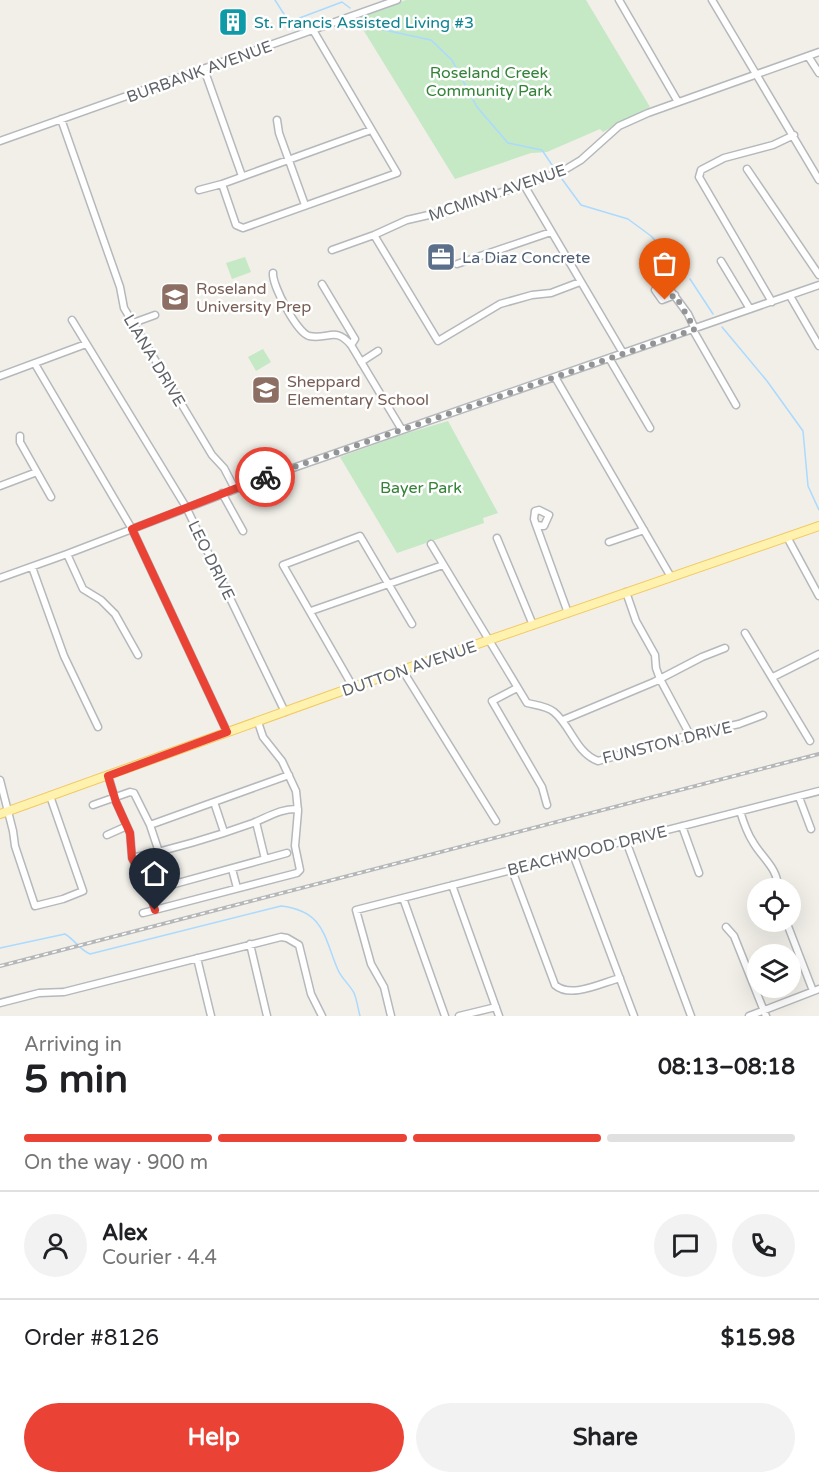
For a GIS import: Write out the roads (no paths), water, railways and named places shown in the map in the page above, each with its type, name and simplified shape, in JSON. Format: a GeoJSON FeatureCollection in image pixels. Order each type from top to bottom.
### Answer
{"type":"FeatureCollection","features":[{"type":"Feature","properties":{"kind":"main road","name":"DUTTON AVENUE"},"geometry":{"type":"LineString","coordinates":[[0,814],[353,687],[819,526]]}},
{"type":"Feature","properties":{"kind":"street","name":"BURBANK AVENUE"},"geometry":{"type":"LineString","coordinates":[[0,141],[397,0]]}},
{"type":"Feature","properties":{"kind":"street"},"geometry":{"type":"LineString","coordinates":[[619,0],[678,102]]}},
{"type":"Feature","properties":{"kind":"street"},"geometry":{"type":"LineString","coordinates":[[712,0],[819,180]]}},
{"type":"Feature","properties":{"kind":"street"},"geometry":{"type":"LineString","coordinates":[[222,184],[239,228],[397,173],[313,30]]}},
{"type":"Feature","properties":{"kind":"street","name":"MCMINN AVENUE"},"geometry":{"type":"LineString","coordinates":[[332,250],[411,219],[446,211],[561,172],[581,160],[619,126],[678,102],[819,52]]}},
{"type":"Feature","properties":{"kind":"street"},"geometry":{"type":"LineString","coordinates":[[808,56],[819,73]]}},
{"type":"Feature","properties":{"kind":"street"},"geometry":{"type":"LineString","coordinates":[[204,69],[242,176]]}},
{"type":"Feature","properties":{"kind":"street","name":"LIANA DRIVE"},"geometry":{"type":"LineString","coordinates":[[61,119],[120,287],[124,308],[212,455],[224,468],[235,489]]}},
{"type":"Feature","properties":{"kind":"street"},"geometry":{"type":"LineString","coordinates":[[277,120],[279,133],[305,205]]}},
{"type":"Feature","properties":{"kind":"street"},"geometry":{"type":"LineString","coordinates":[[199,190],[222,184],[372,130]]}},
{"type":"Feature","properties":{"kind":"street"},"geometry":{"type":"LineString","coordinates":[[771,302],[699,177],[701,170],[724,158],[773,145],[794,135]]}},
{"type":"Feature","properties":{"kind":"street"},"geometry":{"type":"LineString","coordinates":[[747,169],[819,275]]}},
{"type":"Feature","properties":{"kind":"street"},"geometry":{"type":"LineString","coordinates":[[524,185],[623,353]]}},
{"type":"Feature","properties":{"kind":"street"},"geometry":{"type":"LineString","coordinates":[[457,264],[551,232]]}},
{"type":"Feature","properties":{"kind":"street"},"geometry":{"type":"LineString","coordinates":[[374,235],[438,341],[500,304],[532,295],[551,293],[580,282]]}},
{"type":"Feature","properties":{"kind":"street"},"geometry":{"type":"LineString","coordinates":[[721,261],[750,309]]}},
{"type":"Feature","properties":{"kind":"street"},"geometry":{"type":"LineString","coordinates":[[273,273],[275,289],[301,330],[308,336],[338,334],[351,345],[402,430]]}},
{"type":"Feature","properties":{"kind":"street"},"geometry":{"type":"LineString","coordinates":[[322,284],[355,339],[351,345]]}},
{"type":"Feature","properties":{"kind":"street"},"geometry":{"type":"LineString","coordinates":[[0,578],[222,493],[819,285]]}},
{"type":"Feature","properties":{"kind":"street"},"geometry":{"type":"LineString","coordinates":[[668,286],[736,405]]}},
{"type":"Feature","properties":{"kind":"street"},"geometry":{"type":"LineString","coordinates":[[655,290],[662,300],[675,295]]}},
{"type":"Feature","properties":{"kind":"street"},"geometry":{"type":"LineString","coordinates":[[790,296],[819,346]]}},
{"type":"Feature","properties":{"kind":"street"},"geometry":{"type":"LineString","coordinates":[[133,323],[155,315]]}},
{"type":"Feature","properties":{"kind":"street","name":"LEO DRIVE"},"geometry":{"type":"LineString","coordinates":[[72,320],[186,507],[285,712]]}},
{"type":"Feature","properties":{"kind":"street"},"geometry":{"type":"LineString","coordinates":[[0,376],[86,344]]}},
{"type":"Feature","properties":{"kind":"street"},"geometry":{"type":"LineString","coordinates":[[361,362],[378,351]]}},
{"type":"Feature","properties":{"kind":"street"},"geometry":{"type":"LineString","coordinates":[[609,358],[650,428]]}},
{"type":"Feature","properties":{"kind":"street"},"geometry":{"type":"LineString","coordinates":[[35,364],[132,529],[227,732]]}},
{"type":"Feature","properties":{"kind":"street"},"geometry":{"type":"LineString","coordinates":[[555,377],[671,577]]}},
{"type":"Feature","properties":{"kind":"street"},"geometry":{"type":"LineString","coordinates":[[20,436],[20,442],[51,497]]}},
{"type":"Feature","properties":{"kind":"street"},"geometry":{"type":"LineString","coordinates":[[0,486],[36,472]]}},
{"type":"Feature","properties":{"kind":"street"},"geometry":{"type":"LineString","coordinates":[[222,493],[243,531]]}},
{"type":"Feature","properties":{"kind":"street"},"geometry":{"type":"LineString","coordinates":[[536,525],[568,613]]}},
{"type":"Feature","properties":{"kind":"street"},"geometry":{"type":"LineString","coordinates":[[609,542],[644,530]]}},
{"type":"Feature","properties":{"kind":"street"},"geometry":{"type":"LineString","coordinates":[[353,687],[284,565],[360,536],[412,624]]}},
{"type":"Feature","properties":{"kind":"street"},"geometry":{"type":"LineString","coordinates":[[787,537],[819,596]]}},
{"type":"Feature","properties":{"kind":"street"},"geometry":{"type":"LineString","coordinates":[[497,538],[533,625]]}},
{"type":"Feature","properties":{"kind":"street","name":"FUNSTON DRIVE"},"geometry":{"type":"LineString","coordinates":[[431,544],[527,703],[552,710],[563,720],[592,759],[598,761],[739,724],[763,715]]}},
{"type":"Feature","properties":{"kind":"street"},"geometry":{"type":"LineString","coordinates":[[67,554],[83,589],[101,600],[115,614],[138,656]]}},
{"type":"Feature","properties":{"kind":"street"},"geometry":{"type":"LineString","coordinates":[[311,611],[443,565]]}},
{"type":"Feature","properties":{"kind":"street"},"geometry":{"type":"LineString","coordinates":[[32,567],[64,656],[98,727]]}},
{"type":"Feature","properties":{"kind":"street"},"geometry":{"type":"LineString","coordinates":[[626,592],[636,621],[655,655],[660,679],[690,735]]}},
{"type":"Feature","properties":{"kind":"street"},"geometry":{"type":"LineString","coordinates":[[745,633],[810,741]]}},
{"type":"Feature","properties":{"kind":"street"},"geometry":{"type":"LineString","coordinates":[[563,720],[660,679],[725,648]]}},
{"type":"Feature","properties":{"kind":"street"},"geometry":{"type":"LineString","coordinates":[[773,677],[819,654]]}},
{"type":"Feature","properties":{"kind":"street"},"geometry":{"type":"LineString","coordinates":[[404,670],[496,821]]}},
{"type":"Feature","properties":{"kind":"street"},"geometry":{"type":"LineString","coordinates":[[517,688],[492,701],[542,788],[547,805]]}},
{"type":"Feature","properties":{"kind":"street"},"geometry":{"type":"LineString","coordinates":[[143,913],[297,873],[300,870],[296,846],[298,809],[296,791],[282,761],[263,737],[258,722]]}},
{"type":"Feature","properties":{"kind":"street"},"geometry":{"type":"LineString","coordinates":[[150,825],[289,775]]}},
{"type":"Feature","properties":{"kind":"street"},"geometry":{"type":"LineString","coordinates":[[108,776],[130,835],[132,858],[149,891],[155,910]]}},
{"type":"Feature","properties":{"kind":"street"},"geometry":{"type":"LineString","coordinates":[[0,780],[9,811],[15,846],[36,906],[82,892],[50,796]]}},
{"type":"Feature","properties":{"kind":"street","name":"BEACHWOOD DRIVE"},"geometry":{"type":"LineString","coordinates":[[391,1016],[384,987],[371,964],[356,910],[819,791]]}},
{"type":"Feature","properties":{"kind":"street"},"geometry":{"type":"LineString","coordinates":[[93,806],[129,792],[134,793],[150,825],[159,852]]}},
{"type":"Feature","properties":{"kind":"street"},"geometry":{"type":"LineString","coordinates":[[798,797],[811,829]]}},
{"type":"Feature","properties":{"kind":"street"},"geometry":{"type":"LineString","coordinates":[[214,802],[224,832]]}},
{"type":"Feature","properties":{"kind":"street"},"geometry":{"type":"LineString","coordinates":[[132,858],[224,832],[289,809],[298,809]]}},
{"type":"Feature","properties":{"kind":"street"},"geometry":{"type":"LineString","coordinates":[[740,811],[753,843],[765,856],[776,878]]}},
{"type":"Feature","properties":{"kind":"street"},"geometry":{"type":"LineString","coordinates":[[256,822],[266,859]]}},
{"type":"Feature","properties":{"kind":"street"},"geometry":{"type":"LineString","coordinates":[[107,836],[127,826]]}},
{"type":"Feature","properties":{"kind":"street"},"geometry":{"type":"LineString","coordinates":[[682,826],[699,873]]}},
{"type":"Feature","properties":{"kind":"street"},"geometry":{"type":"LineString","coordinates":[[626,841],[691,1016]]}},
{"type":"Feature","properties":{"kind":"street"},"geometry":{"type":"LineString","coordinates":[[149,891],[287,853]]}},
{"type":"Feature","properties":{"kind":"street"},"geometry":{"type":"LineString","coordinates":[[573,854],[634,1016]]}},
{"type":"Feature","properties":{"kind":"street"},"geometry":{"type":"LineString","coordinates":[[232,869],[237,888]]}},
{"type":"Feature","properties":{"kind":"street"},"geometry":{"type":"LineString","coordinates":[[512,870],[555,985],[561,990],[575,991],[620,978]]}},
{"type":"Feature","properties":{"kind":"street"},"geometry":{"type":"LineString","coordinates":[[452,885],[499,1016]]}},
{"type":"Feature","properties":{"kind":"street"},"geometry":{"type":"LineString","coordinates":[[403,898],[446,1016]]}},
{"type":"Feature","properties":{"kind":"street"},"geometry":{"type":"LineString","coordinates":[[726,927],[734,936],[765,1013]]}},
{"type":"Feature","properties":{"kind":"street"},"geometry":{"type":"LineString","coordinates":[[749,1016],[765,1013],[816,990],[791,932]]}},
{"type":"Feature","properties":{"kind":"street"},"geometry":{"type":"LineString","coordinates":[[0,1003],[39,993],[64,992],[281,937],[294,940],[299,945],[311,994],[322,1016]]}},
{"type":"Feature","properties":{"kind":"street"},"geometry":{"type":"LineString","coordinates":[[250,944],[267,1016]]}},
{"type":"Feature","properties":{"kind":"street"},"geometry":{"type":"LineString","coordinates":[[197,958],[211,1016]]}},
{"type":"Feature","properties":{"kind":"street"},"geometry":{"type":"LineString","coordinates":[[459,1016],[495,1007]]}},
{"type":"Feature","properties":{"kind":"waterway"},"geometry":{"type":"LineString","coordinates":[[275,0],[289,22],[342,2],[350,8]]}},
{"type":"Feature","properties":{"kind":"waterway"},"geometry":{"type":"LineString","coordinates":[[363,19],[375,28],[431,40],[452,60],[477,107],[508,143],[542,150],[556,171]]}},
{"type":"Feature","properties":{"kind":"waterway"},"geometry":{"type":"LineString","coordinates":[[559,175],[581,205],[628,219],[651,236],[678,265]]}},
{"type":"Feature","properties":{"kind":"waterway"},"geometry":{"type":"LineString","coordinates":[[690,279],[713,314]]}},
{"type":"Feature","properties":{"kind":"waterway"},"geometry":{"type":"LineString","coordinates":[[722,327],[767,381],[803,431],[808,486],[819,510]]}},
{"type":"Feature","properties":{"kind":"waterway"},"geometry":{"type":"LineString","coordinates":[[0,948],[65,934],[90,954],[281,906],[306,914],[321,928],[338,970],[354,993],[360,1016]]}},
{"type":"Feature","properties":{"kind":"railway"},"geometry":{"type":"LineString","coordinates":[[0,966],[819,754]]}},
{"type":"Feature","properties":{"kind":"place","name":"St. Francis Assisted Living #3"},"geometry":{"type":"Point","coordinates":[233,22]}},
{"type":"Feature","properties":{"kind":"place","name":"La Diaz Concrete"},"geometry":{"type":"Point","coordinates":[441,257]}},
{"type":"Feature","properties":{"kind":"place","name":"Roseland University Prep"},"geometry":{"type":"Point","coordinates":[175,297]}},
{"type":"Feature","properties":{"kind":"place","name":"Sheppard Elementary School"},"geometry":{"type":"Point","coordinates":[266,390]}},
{"type":"Feature","properties":{"kind":"park label","name":"Roseland Creek Community Park"},"geometry":{"type":"Point","coordinates":[489,81]}},
{"type":"Feature","properties":{"kind":"park label","name":"Bayer Park"},"geometry":{"type":"Point","coordinates":[421,487]}}]}
